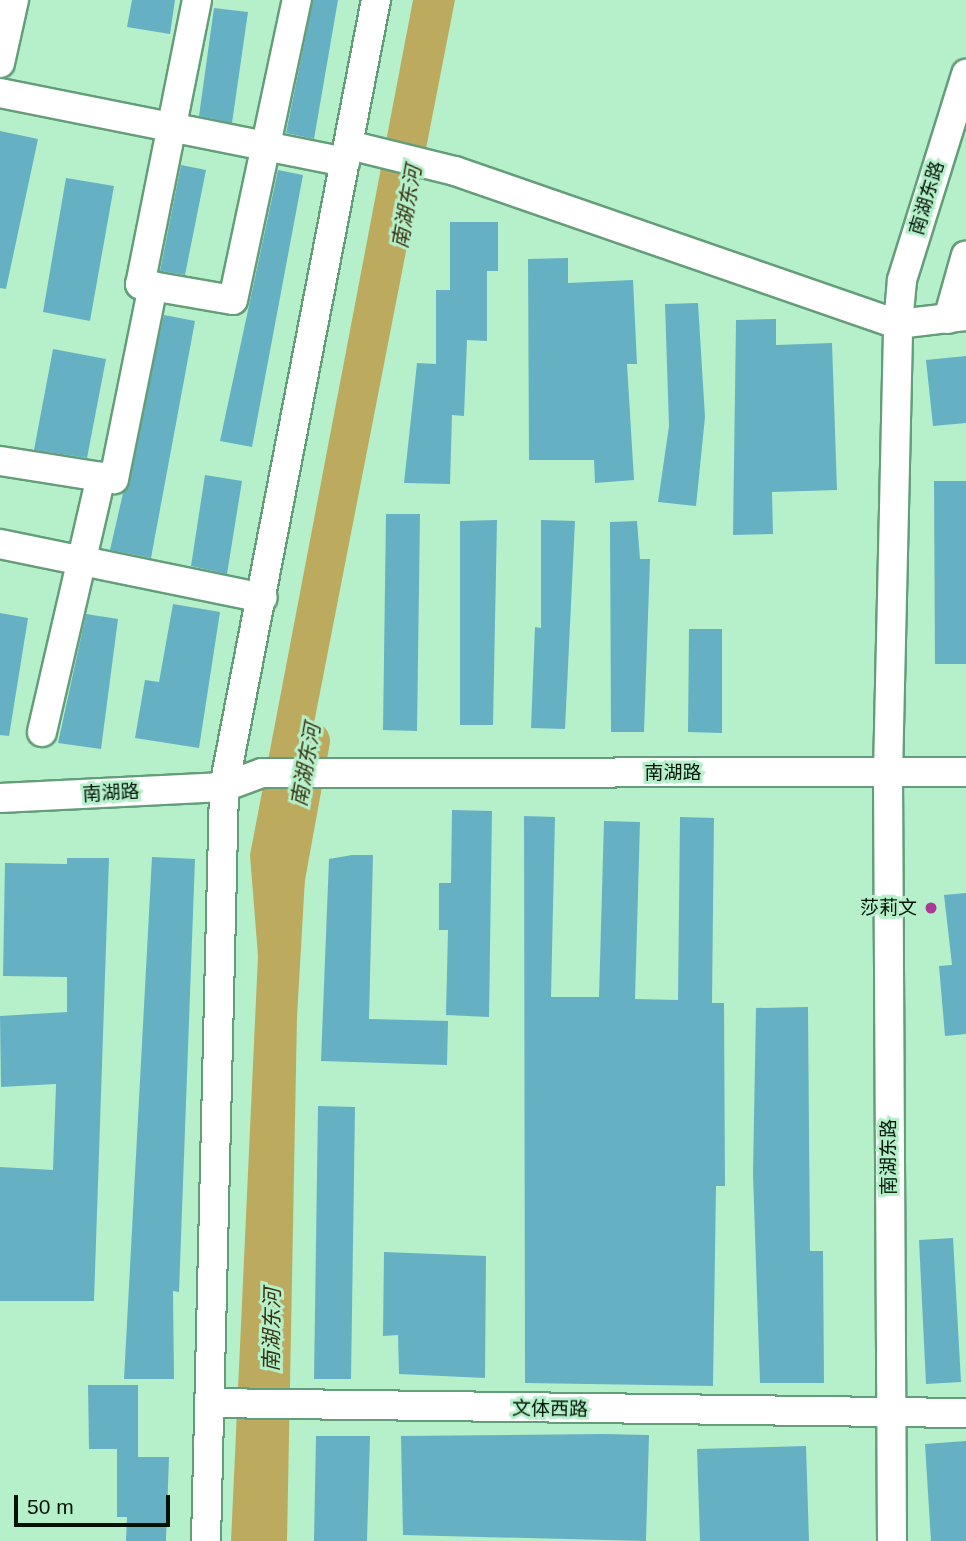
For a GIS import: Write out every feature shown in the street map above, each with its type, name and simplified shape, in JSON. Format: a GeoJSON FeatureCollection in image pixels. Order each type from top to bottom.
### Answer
{"type":"FeatureCollection","features":[{"type":"Feature","properties":{"kind":"street"},"geometry":{"type":"LineString","coordinates":[[0,63],[14,0]]}},
{"type":"Feature","properties":{"kind":"street"},"geometry":{"type":"LineString","coordinates":[[197,0],[140,284],[233,300],[297,0]]}},
{"type":"Feature","properties":{"kind":"street"},"geometry":{"type":"LineString","coordinates":[[206,1541],[224,787],[376,0]]}},
{"type":"Feature","properties":{"kind":"street","name":"南湖东路"},"geometry":{"type":"LineString","coordinates":[[892,1541],[888,773],[898,324],[902,280],[966,75]]}},
{"type":"Feature","properties":{"kind":"street"},"geometry":{"type":"LineString","coordinates":[[0,93],[266,146],[396,158],[455,171],[898,324],[957,318],[966,255]]}},
{"type":"Feature","properties":{"kind":"street"},"geometry":{"type":"LineString","coordinates":[[0,461],[114,479],[153,286]]}},
{"type":"Feature","properties":{"kind":"street"},"geometry":{"type":"LineString","coordinates":[[42,732],[101,477]]}},
{"type":"Feature","properties":{"kind":"street"},"geometry":{"type":"LineString","coordinates":[[0,544],[262,598]]}},
{"type":"Feature","properties":{"kind":"street","name":"南湖路"},"geometry":{"type":"LineString","coordinates":[[0,798],[224,787],[262,773],[966,772]]}},
{"type":"Feature","properties":{"kind":"street","name":"文体西路"},"geometry":{"type":"LineString","coordinates":[[209,1403],[966,1413]]}},
{"type":"Feature","properties":{"kind":"water"},"geometry":{"type":"Polygon","coordinates":[[[413,0],[455,0],[277,913],[267,1541],[231,1541],[258,956],[250,855],[413,0]]]}},
{"type":"Feature","properties":{"kind":"building"},"geometry":{"type":"Polygon","coordinates":[[[132,0],[175,0],[170,34],[127,27],[132,0]]]}},
{"type":"Feature","properties":{"kind":"building"},"geometry":{"type":"Polygon","coordinates":[[[313,0],[338,0],[314,139],[286,133],[313,0]]]}},
{"type":"Feature","properties":{"kind":"building"},"geometry":{"type":"Polygon","coordinates":[[[214,8],[248,12],[232,123],[199,116],[214,8]]]}},
{"type":"Feature","properties":{"kind":"building"},"geometry":{"type":"Polygon","coordinates":[[[0,131],[38,139],[6,289],[0,288],[0,131]]]}},
{"type":"Feature","properties":{"kind":"building"},"geometry":{"type":"Polygon","coordinates":[[[181,165],[206,170],[185,275],[160,271],[181,165]]]}},
{"type":"Feature","properties":{"kind":"building"},"geometry":{"type":"Polygon","coordinates":[[[278,170],[303,175],[252,447],[220,441],[278,170]]]}},
{"type":"Feature","properties":{"kind":"building"},"geometry":{"type":"Polygon","coordinates":[[[66,178],[114,186],[90,321],[43,312],[66,178]]]}},
{"type":"Feature","properties":{"kind":"building"},"geometry":{"type":"Polygon","coordinates":[[[450,222],[498,222],[498,271],[487,271],[487,341],[467,340],[464,416],[452,415],[450,484],[404,483],[417,363],[436,364],[436,290],[450,290],[450,222]]]}},
{"type":"Feature","properties":{"kind":"building"},"geometry":{"type":"Polygon","coordinates":[[[568,258],[568,283],[633,280],[637,364],[627,364],[634,480],[595,483],[594,460],[529,460],[528,259],[568,258]]]}},
{"type":"Feature","properties":{"kind":"building"},"geometry":{"type":"Polygon","coordinates":[[[698,303],[705,417],[696,506],[658,502],[669,426],[665,304],[698,303]]]}},
{"type":"Feature","properties":{"kind":"building"},"geometry":{"type":"Polygon","coordinates":[[[164,315],[195,321],[151,558],[110,550],[164,315]]]}},
{"type":"Feature","properties":{"kind":"building"},"geometry":{"type":"Polygon","coordinates":[[[776,319],[776,345],[832,343],[837,490],[772,492],[773,534],[733,535],[736,320],[776,319]]]}},
{"type":"Feature","properties":{"kind":"building"},"geometry":{"type":"Polygon","coordinates":[[[53,349],[106,359],[87,458],[34,450],[53,349]]]}},
{"type":"Feature","properties":{"kind":"building"},"geometry":{"type":"Polygon","coordinates":[[[966,356],[966,423],[933,426],[926,360],[966,356]]]}},
{"type":"Feature","properties":{"kind":"building"},"geometry":{"type":"Polygon","coordinates":[[[205,475],[242,481],[227,574],[191,566],[205,475]]]}},
{"type":"Feature","properties":{"kind":"building"},"geometry":{"type":"Polygon","coordinates":[[[934,481],[966,481],[966,664],[935,664],[934,481]]]}},
{"type":"Feature","properties":{"kind":"building"},"geometry":{"type":"Polygon","coordinates":[[[386,514],[420,514],[417,731],[383,730],[386,514]]]}},
{"type":"Feature","properties":{"kind":"building"},"geometry":{"type":"Polygon","coordinates":[[[497,520],[493,725],[460,725],[460,521],[497,520]]]}},
{"type":"Feature","properties":{"kind":"building"},"geometry":{"type":"Polygon","coordinates":[[[541,520],[575,521],[565,729],[531,728],[535,627],[541,628],[541,520]]]}},
{"type":"Feature","properties":{"kind":"building"},"geometry":{"type":"Polygon","coordinates":[[[637,521],[640,559],[650,559],[644,732],[611,732],[610,522],[637,521]]]}},
{"type":"Feature","properties":{"kind":"building"},"geometry":{"type":"Polygon","coordinates":[[[173,604],[220,612],[199,748],[135,738],[145,680],[159,682],[173,604]]]}},
{"type":"Feature","properties":{"kind":"building"},"geometry":{"type":"Polygon","coordinates":[[[0,613],[28,618],[9,736],[0,735],[0,613]]]}},
{"type":"Feature","properties":{"kind":"building"},"geometry":{"type":"Polygon","coordinates":[[[86,614],[118,619],[101,749],[58,743],[86,614]]]}},
{"type":"Feature","properties":{"kind":"building"},"geometry":{"type":"Polygon","coordinates":[[[689,629],[722,629],[722,733],[688,732],[689,629]]]}},
{"type":"Feature","properties":{"kind":"building"},"geometry":{"type":"Polygon","coordinates":[[[452,810],[492,811],[489,1017],[446,1015],[448,930],[439,930],[439,883],[451,883],[452,810]]]}},
{"type":"Feature","properties":{"kind":"building"},"geometry":{"type":"Polygon","coordinates":[[[524,816],[555,817],[551,997],[599,997],[604,821],[640,822],[635,999],[678,1000],[680,817],[714,818],[712,1003],[724,1003],[725,1186],[716,1186],[713,1386],[525,1383],[524,816]]]}},
{"type":"Feature","properties":{"kind":"building"},"geometry":{"type":"Polygon","coordinates":[[[373,855],[369,1019],[448,1021],[447,1065],[321,1061],[329,859],[373,855]]]}},
{"type":"Feature","properties":{"kind":"building"},"geometry":{"type":"Polygon","coordinates":[[[152,857],[195,859],[179,1292],[173,1291],[174,1379],[124,1379],[152,857]]]}},
{"type":"Feature","properties":{"kind":"building"},"geometry":{"type":"Polygon","coordinates":[[[67,858],[109,858],[94,1301],[0,1301],[0,1167],[53,1170],[56,1084],[1,1087],[0,1016],[67,1012],[67,977],[3,976],[5,863],[67,864],[67,858]]]}},
{"type":"Feature","properties":{"kind":"building"},"geometry":{"type":"Polygon","coordinates":[[[966,893],[966,1034],[945,1036],[939,966],[952,965],[944,895],[966,893]]]}},
{"type":"Feature","properties":{"kind":"building"},"geometry":{"type":"Polygon","coordinates":[[[808,1007],[810,1251],[823,1251],[824,1383],[760,1383],[753,1174],[756,1008],[808,1007]]]}},
{"type":"Feature","properties":{"kind":"building"},"geometry":{"type":"Polygon","coordinates":[[[318,1106],[355,1107],[351,1379],[314,1379],[318,1106]]]}},
{"type":"Feature","properties":{"kind":"building"},"geometry":{"type":"Polygon","coordinates":[[[953,1238],[961,1382],[926,1384],[919,1240],[953,1238]]]}},
{"type":"Feature","properties":{"kind":"building"},"geometry":{"type":"Polygon","coordinates":[[[384,1252],[486,1256],[485,1378],[399,1374],[398,1335],[383,1336],[384,1252]]]}},
{"type":"Feature","properties":{"kind":"building"},"geometry":{"type":"Polygon","coordinates":[[[88,1385],[138,1385],[138,1457],[169,1457],[166,1541],[126,1541],[127,1517],[117,1517],[117,1449],[89,1449],[88,1385]]]}},
{"type":"Feature","properties":{"kind":"building"},"geometry":{"type":"Polygon","coordinates":[[[649,1435],[646,1541],[403,1535],[401,1436],[649,1435]]]}},
{"type":"Feature","properties":{"kind":"building"},"geometry":{"type":"Polygon","coordinates":[[[316,1436],[370,1436],[367,1541],[314,1541],[316,1436]]]}},
{"type":"Feature","properties":{"kind":"building"},"geometry":{"type":"Polygon","coordinates":[[[966,1441],[966,1541],[931,1541],[925,1444],[966,1441]]]}},
{"type":"Feature","properties":{"kind":"building"},"geometry":{"type":"Polygon","coordinates":[[[806,1446],[809,1541],[700,1541],[697,1449],[806,1446]]]}},
{"type":"Feature","properties":{"kind":"waterway","name":"南湖东河"},"geometry":{"type":"LineString","coordinates":[[268,1541],[278,1016],[286,878],[311,740]]}},
{"type":"Feature","properties":{"kind":"place","name":"莎莉文"},"geometry":{"type":"Point","coordinates":[931,908]}}]}
